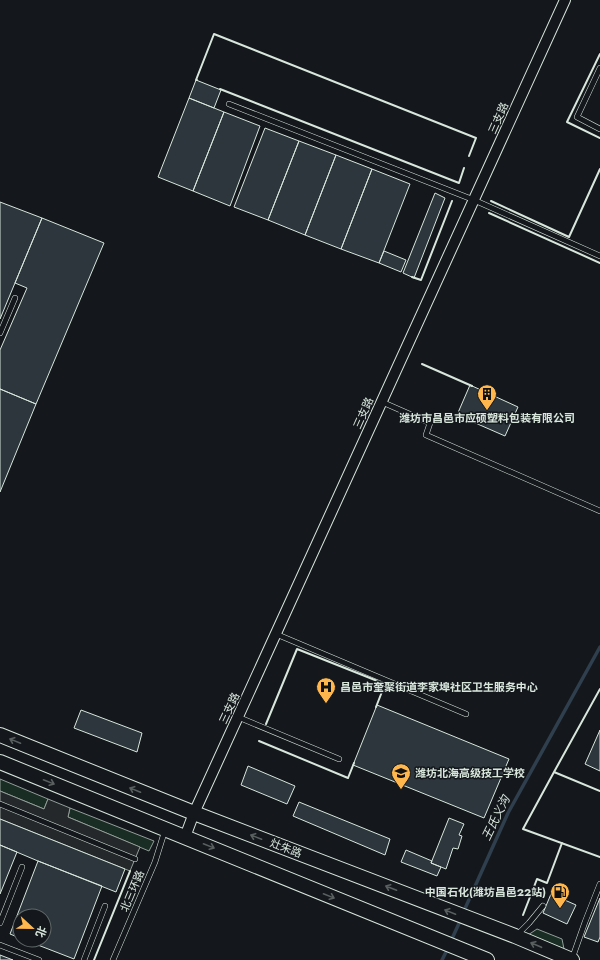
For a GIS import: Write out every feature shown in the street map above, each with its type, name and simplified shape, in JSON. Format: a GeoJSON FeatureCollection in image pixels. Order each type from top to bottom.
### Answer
{"type":"FeatureCollection","features":[{"type":"Feature","properties":{"kind":"main road","name":"灶朱路"},"geometry":{"type":"LineString","coordinates":[[0,735],[194,813],[515,936],[572,960]]}},
{"type":"Feature","properties":{"kind":"main road"},"geometry":{"type":"LineString","coordinates":[[0,762],[487,960]]}},
{"type":"Feature","properties":{"kind":"street","name":"三支路"},"geometry":{"type":"LineString","coordinates":[[185,836],[194,813],[564,0]]}},
{"type":"Feature","properties":{"kind":"lane"},"geometry":{"type":"LineString","coordinates":[[600,68],[577,117],[600,129]]}},
{"type":"Feature","properties":{"kind":"lane"},"geometry":{"type":"LineString","coordinates":[[229,104],[474,200],[600,256]]}},
{"type":"Feature","properties":{"kind":"lane"},"geometry":{"type":"LineString","coordinates":[[0,333],[15,298]]}},
{"type":"Feature","properties":{"kind":"lane"},"geometry":{"type":"LineString","coordinates":[[382,402],[430,423],[426,435],[600,511]]}},
{"type":"Feature","properties":{"kind":"lane"},"geometry":{"type":"LineString","coordinates":[[276,634],[466,714]]}},
{"type":"Feature","properties":{"kind":"lane"},"geometry":{"type":"LineString","coordinates":[[238,717],[339,759]]}},
{"type":"Feature","properties":{"kind":"lane"},"geometry":{"type":"LineString","coordinates":[[0,804],[135,859]]}},
{"type":"Feature","properties":{"kind":"lane","name":"北三环路"},"geometry":{"type":"LineString","coordinates":[[114,960],[155,862],[166,829]]}},
{"type":"Feature","properties":{"kind":"lane"},"geometry":{"type":"LineString","coordinates":[[0,923],[22,867]]}},
{"type":"Feature","properties":{"kind":"lane"},"geometry":{"type":"LineString","coordinates":[[572,960],[600,884]]}},
{"type":"Feature","properties":{"kind":"lane"},"geometry":{"type":"LineString","coordinates":[[84,960],[105,906]]}},
{"type":"Feature","properties":{"kind":"lane"},"geometry":{"type":"LineString","coordinates":[[515,936],[529,923],[543,906]]}},
{"type":"Feature","properties":{"kind":"lane"},"geometry":{"type":"LineString","coordinates":[[0,944],[39,960]]}},
{"type":"Feature","properties":{"kind":"green space"},"geometry":{"type":"Polygon","coordinates":[[[0,779],[48,799],[44,809],[0,791],[0,779]]]}},
{"type":"Feature","properties":{"kind":"green space"},"geometry":{"type":"Polygon","coordinates":[[[70,808],[154,841],[149,851],[68,817],[70,808]]]}},
{"type":"Feature","properties":{"kind":"green space"},"geometry":{"type":"Polygon","coordinates":[[[537,929],[562,939],[564,949],[528,935],[537,929]]]}},
{"type":"Feature","properties":{"kind":"shaded area"},"geometry":{"type":"Polygon","coordinates":[[[0,791],[44,809],[48,799],[70,808],[68,817],[140,847],[130,871],[0,819],[0,791]]]}},
{"type":"Feature","properties":{"kind":"building"},"geometry":{"type":"Polygon","coordinates":[[[196,80],[221,90],[214,108],[189,98],[196,80]]]}},
{"type":"Feature","properties":{"kind":"building"},"geometry":{"type":"Polygon","coordinates":[[[189,98],[224,112],[193,191],[158,177],[189,98]]]}},
{"type":"Feature","properties":{"kind":"building"},"geometry":{"type":"Polygon","coordinates":[[[224,112],[260,126],[230,206],[193,191],[224,112]]]}},
{"type":"Feature","properties":{"kind":"building"},"geometry":{"type":"Polygon","coordinates":[[[265,128],[299,141],[268,220],[234,207],[265,128]]]}},
{"type":"Feature","properties":{"kind":"building"},"geometry":{"type":"Polygon","coordinates":[[[299,141],[336,155],[305,235],[268,220],[299,141]]]}},
{"type":"Feature","properties":{"kind":"building"},"geometry":{"type":"Polygon","coordinates":[[[336,155],[372,169],[341,249],[305,235],[336,155]]]}},
{"type":"Feature","properties":{"kind":"building"},"geometry":{"type":"Polygon","coordinates":[[[372,169],[410,184],[379,263],[341,249],[372,169]]]}},
{"type":"Feature","properties":{"kind":"building"},"geometry":{"type":"Polygon","coordinates":[[[435,193],[445,198],[414,278],[403,273],[435,193]]]}},
{"type":"Feature","properties":{"kind":"building"},"geometry":{"type":"Polygon","coordinates":[[[0,202],[42,218],[0,319],[0,202]]]}},
{"type":"Feature","properties":{"kind":"building"},"geometry":{"type":"Polygon","coordinates":[[[42,218],[104,243],[36,404],[0,389],[0,350],[27,288],[15,283],[42,218]]]}},
{"type":"Feature","properties":{"kind":"building"},"geometry":{"type":"Polygon","coordinates":[[[384,251],[406,260],[401,272],[379,263],[384,251]]]}},
{"type":"Feature","properties":{"kind":"building","name":"潍坊市昌邑市应硕塑料包装有限公司"},"geometry":{"type":"Polygon","coordinates":[[[470,385],[518,407],[505,436],[457,415],[470,385]]]}},
{"type":"Feature","properties":{"kind":"building"},"geometry":{"type":"Polygon","coordinates":[[[0,389],[36,404],[0,492],[0,389]]]}},
{"type":"Feature","properties":{"kind":"building"},"geometry":{"type":"Polygon","coordinates":[[[377,705],[509,759],[484,818],[353,765],[377,705]]]}},
{"type":"Feature","properties":{"kind":"building"},"geometry":{"type":"Polygon","coordinates":[[[81,710],[142,733],[137,752],[74,728],[81,710]]]}},
{"type":"Feature","properties":{"kind":"building"},"geometry":{"type":"Polygon","coordinates":[[[600,730],[600,771],[585,764],[600,730]]]}},
{"type":"Feature","properties":{"kind":"building"},"geometry":{"type":"Polygon","coordinates":[[[248,766],[295,786],[287,804],[241,785],[248,766]]]}},
{"type":"Feature","properties":{"kind":"building"},"geometry":{"type":"Polygon","coordinates":[[[299,802],[390,839],[385,855],[293,816],[299,802]]]}},
{"type":"Feature","properties":{"kind":"building"},"geometry":{"type":"Polygon","coordinates":[[[449,818],[464,824],[459,835],[462,836],[458,849],[453,848],[446,869],[431,863],[449,818]]]}},
{"type":"Feature","properties":{"kind":"building"},"geometry":{"type":"Polygon","coordinates":[[[0,819],[125,869],[116,892],[0,845],[0,819]]]}},
{"type":"Feature","properties":{"kind":"building"},"geometry":{"type":"Polygon","coordinates":[[[0,845],[17,852],[0,894],[0,845]]]}},
{"type":"Feature","properties":{"kind":"building"},"geometry":{"type":"Polygon","coordinates":[[[406,850],[432,861],[431,863],[441,867],[437,876],[401,862],[406,850]]]}},
{"type":"Feature","properties":{"kind":"building"},"geometry":{"type":"Polygon","coordinates":[[[38,861],[102,886],[74,959],[46,948],[52,948],[52,908],[20,908],[38,861]]]}},
{"type":"Feature","properties":{"kind":"building"},"geometry":{"type":"Polygon","coordinates":[[[551,894],[576,905],[567,924],[543,913],[551,894]]]}},
{"type":"Feature","properties":{"kind":"building"},"geometry":{"type":"Polygon","coordinates":[[[600,898],[600,937],[598,942],[584,937],[600,898]]]}},
{"type":"Feature","properties":{"kind":"building"},"geometry":{"type":"Polygon","coordinates":[[[0,955],[13,960],[0,960],[0,955]]]}},
{"type":"Feature","properties":{"kind":"waterway","name":"王氏义沟"},"geometry":{"type":"LineString","coordinates":[[463,913],[508,813],[600,647]]}},
{"type":"Feature","properties":{"kind":"waterway","name":"王氏义沟"},"geometry":{"type":"LineString","coordinates":[[450,943],[461,919]]}},
{"type":"Feature","properties":{"kind":"waterway","name":"王氏义沟"},"geometry":{"type":"LineString","coordinates":[[442,960],[448,948]]}},
{"type":"Feature","properties":{"kind":"wall"},"geometry":{"type":"LineString","coordinates":[[197,80],[214,34],[476,138],[469,156]]}},
{"type":"Feature","properties":{"kind":"wall"},"geometry":{"type":"LineString","coordinates":[[600,54],[567,122],[600,138]]}},
{"type":"Feature","properties":{"kind":"wall"},"geometry":{"type":"LineString","coordinates":[[220,89],[459,183],[464,168]]}},
{"type":"Feature","properties":{"kind":"wall"},"geometry":{"type":"LineString","coordinates":[[491,201],[569,237],[600,169]]}},
{"type":"Feature","properties":{"kind":"wall"},"geometry":{"type":"LineString","coordinates":[[412,277],[421,280],[452,201]]}},
{"type":"Feature","properties":{"kind":"wall"},"geometry":{"type":"LineString","coordinates":[[489,213],[600,263]]}},
{"type":"Feature","properties":{"kind":"wall"},"geometry":{"type":"LineString","coordinates":[[422,364],[472,386]]}},
{"type":"Feature","properties":{"kind":"wall"},"geometry":{"type":"LineString","coordinates":[[266,724],[297,649],[385,684],[376,707]]}},
{"type":"Feature","properties":{"kind":"wall"},"geometry":{"type":"LineString","coordinates":[[554,772],[600,689]]}},
{"type":"Feature","properties":{"kind":"wall"},"geometry":{"type":"LineString","coordinates":[[259,741],[348,778],[354,763]]}},
{"type":"Feature","properties":{"kind":"wall"},"geometry":{"type":"LineString","coordinates":[[600,791],[554,772],[523,829],[600,857]]}},
{"type":"Feature","properties":{"kind":"wall"},"geometry":{"type":"LineString","coordinates":[[523,915],[537,879],[547,883],[562,843]]}},
{"type":"Feature","properties":{"kind":"wall"},"geometry":{"type":"LineString","coordinates":[[94,960],[130,871]]}},
{"type":"Feature","properties":{"kind":"place","name":"潍坊市昌邑市应硕塑料包装有限公司"},"geometry":{"type":"Point","coordinates":[487,411]}},
{"type":"Feature","properties":{"kind":"place","name":"昌邑市奎聚街道李家埠社区卫生服务中心"},"geometry":{"type":"Point","coordinates":[326,704]}},
{"type":"Feature","properties":{"kind":"place","name":"潍坊北海高级技工学校"},"geometry":{"type":"Point","coordinates":[401,790]}},
{"type":"Feature","properties":{"kind":"place","name":"中国石化(潍坊昌邑22站)"},"geometry":{"type":"Point","coordinates":[560,909]}}]}
